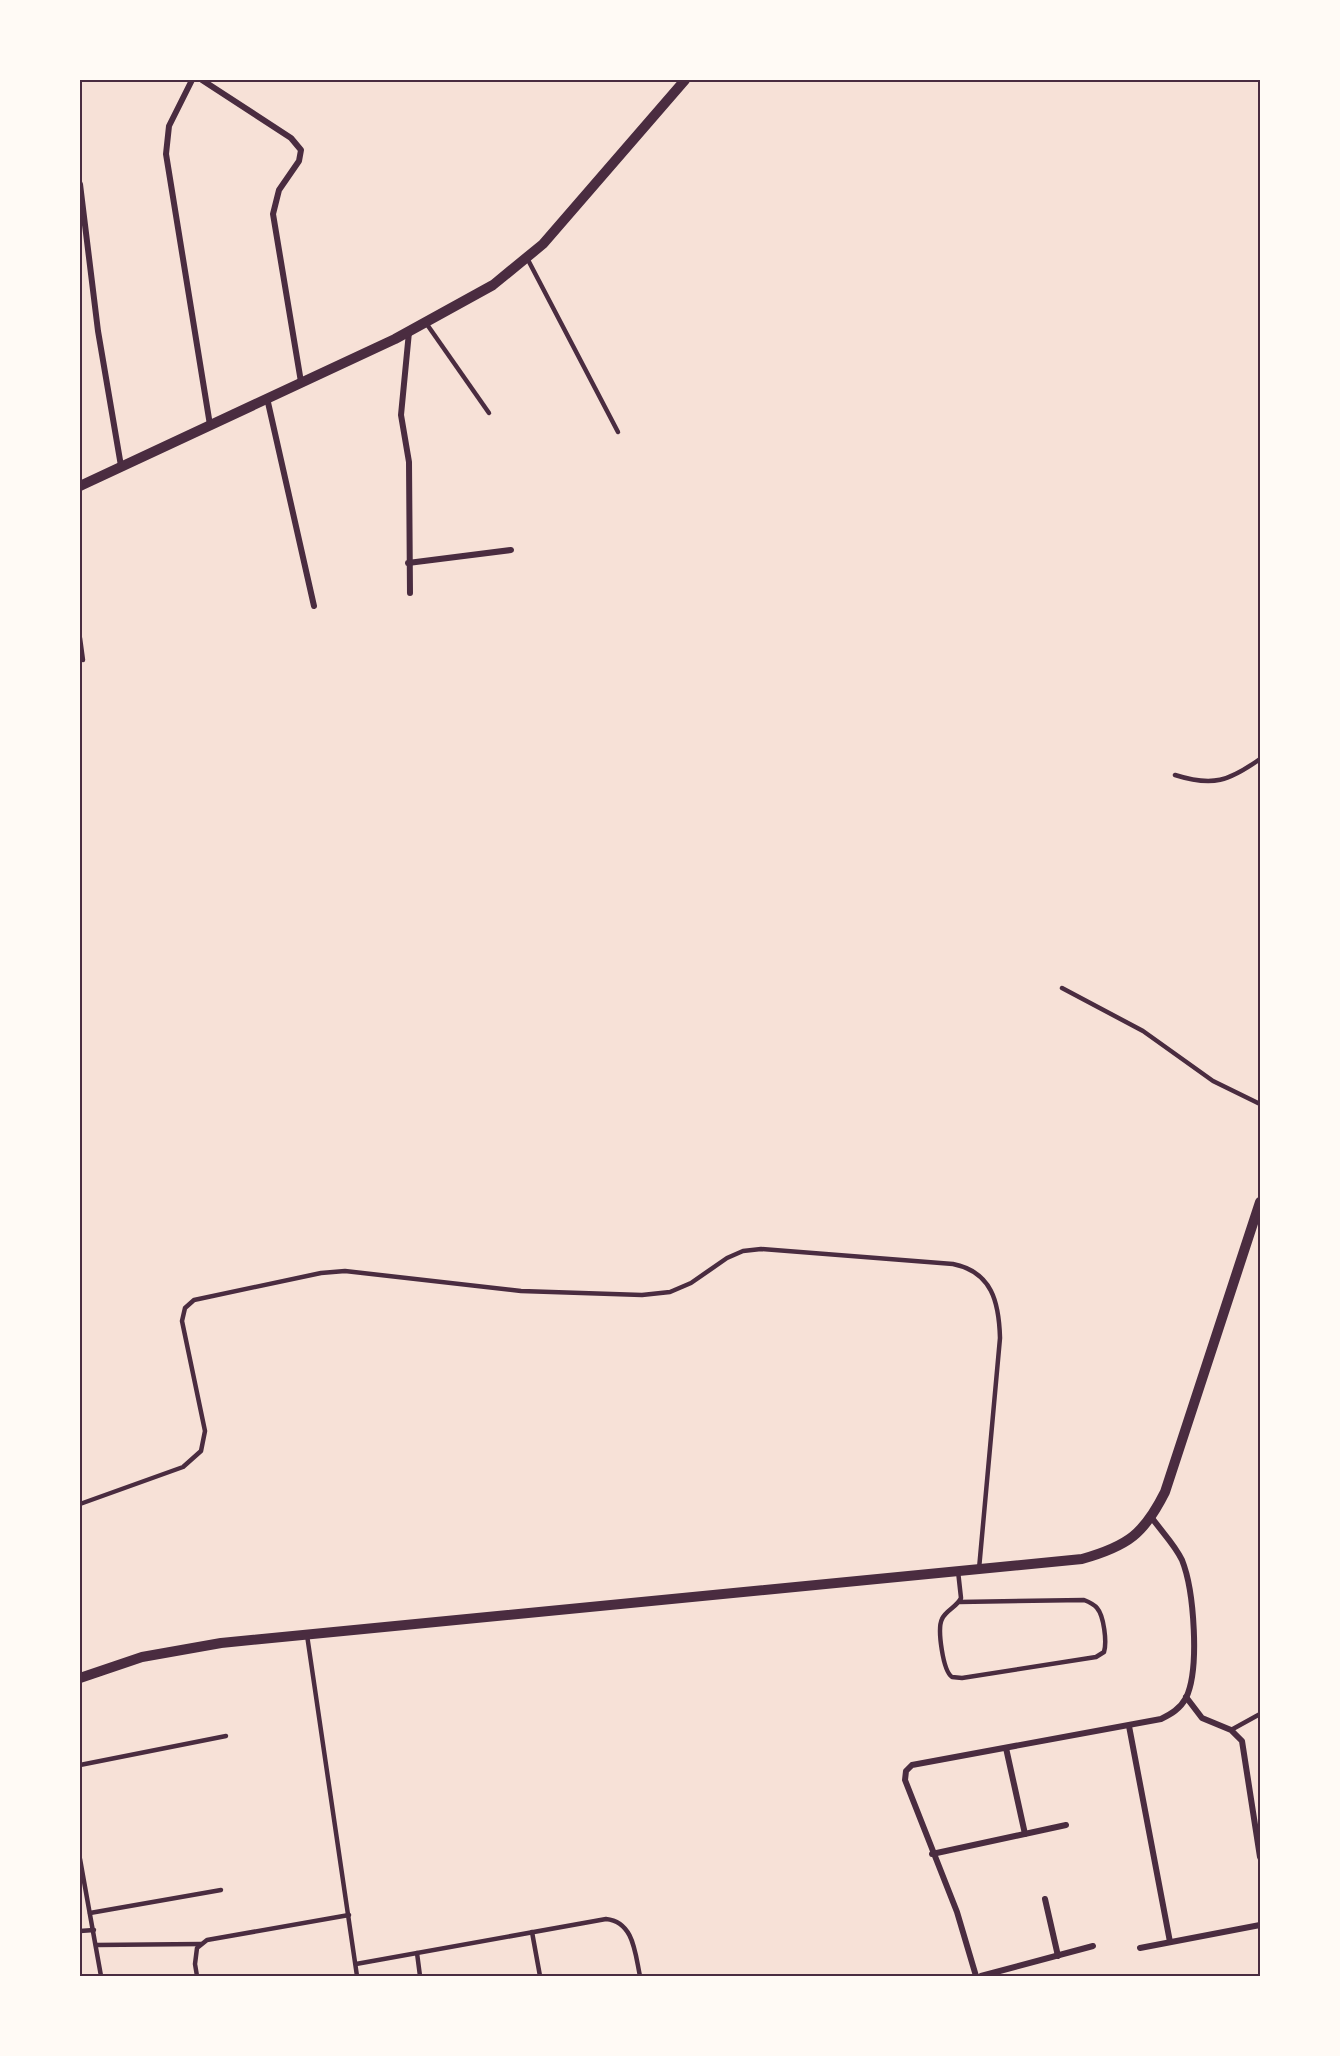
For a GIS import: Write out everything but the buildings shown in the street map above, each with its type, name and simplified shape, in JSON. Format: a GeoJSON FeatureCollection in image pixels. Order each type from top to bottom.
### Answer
{"type":"FeatureCollection","features":[{"type":"Feature","properties":{"kind":"street"},"geometry":{"type":"LineString","coordinates":[[192,80],[169,126],[166,154],[210,425]]}},
{"type":"Feature","properties":{"kind":"street"},"geometry":{"type":"LineString","coordinates":[[202,80],[291,138],[301,150],[299,161],[279,190],[273,214],[302,382]]}},
{"type":"Feature","properties":{"kind":"street"},"geometry":{"type":"LineString","coordinates":[[80,486],[426,323],[493,285],[543,244],[685,80]]}},
{"type":"Feature","properties":{"kind":"street"},"geometry":{"type":"LineString","coordinates":[[80,184],[98,331],[122,466]]}},
{"type":"Feature","properties":{"kind":"street"},"geometry":{"type":"LineString","coordinates":[[409,331],[401,402],[409,462],[410,593]]}},
{"type":"Feature","properties":{"kind":"street"},"geometry":{"type":"LineString","coordinates":[[267,398],[314,606]]}},
{"type":"Feature","properties":{"kind":"street"},"geometry":{"type":"LineString","coordinates":[[408,563],[512,550]]}},
{"type":"Feature","properties":{"kind":"street"},"geometry":{"type":"LineString","coordinates":[[80,1678],[142,1657],[181,1649],[1083,1559],[1113,1550],[1135,1537],[1152,1518],[1165,1492],[1260,1202]]}},
{"type":"Feature","properties":{"kind":"street"},"geometry":{"type":"LineString","coordinates":[[976,1977],[957,1912],[932,1854],[905,1780],[908,1767],[1161,1719],[1180,1706],[1186,1697],[1193,1662],[1189,1587],[1181,1559],[1152,1518]]}},
{"type":"Feature","properties":{"kind":"street"},"geometry":{"type":"LineString","coordinates":[[1186,1697],[1202,1718],[1231,1730],[1242,1741],[1260,1857]]}},
{"type":"Feature","properties":{"kind":"street"},"geometry":{"type":"LineString","coordinates":[[1129,1726],[1170,1942]]}},
{"type":"Feature","properties":{"kind":"street"},"geometry":{"type":"LineString","coordinates":[[1006,1748],[1025,1834]]}},
{"type":"Feature","properties":{"kind":"street"},"geometry":{"type":"LineString","coordinates":[[932,1854],[1066,1825]]}},
{"type":"Feature","properties":{"kind":"street"},"geometry":{"type":"LineString","coordinates":[[1045,1899],[1058,1956]]}},
{"type":"Feature","properties":{"kind":"street"},"geometry":{"type":"LineString","coordinates":[[1140,1948],[1260,1925]]}},
{"type":"Feature","properties":{"kind":"street"},"geometry":{"type":"LineString","coordinates":[[981,1977],[1093,1946]]}},
{"type":"Feature","properties":{"kind":"lane"},"geometry":{"type":"LineString","coordinates":[[527,258],[618,432]]}},
{"type":"Feature","properties":{"kind":"lane"},"geometry":{"type":"LineString","coordinates":[[426,323],[489,413]]}},
{"type":"Feature","properties":{"kind":"lane"},"geometry":{"type":"LineString","coordinates":[[80,638],[83,660]]}},
{"type":"Feature","properties":{"kind":"lane"},"geometry":{"type":"LineString","coordinates":[[1175,775],[1205,781],[1222,781],[1235,777],[1260,759]]}},
{"type":"Feature","properties":{"kind":"lane"},"geometry":{"type":"LineString","coordinates":[[1062,988],[1143,1031],[1213,1081],[1260,1104]]}},
{"type":"Feature","properties":{"kind":"lane"},"geometry":{"type":"LineString","coordinates":[[80,1504],[183,1467],[201,1452],[205,1431],[182,1322],[184,1308],[194,1300],[321,1273],[345,1271],[521,1291],[642,1295],[670,1292],[692,1283],[727,1258],[743,1251],[772,1250],[953,1264],[972,1270],[987,1282],[998,1308],[1000,1338],[980,1569]]}},
{"type":"Feature","properties":{"kind":"lane"},"geometry":{"type":"LineString","coordinates":[[958,1571],[961,1594],[959,1602],[943,1617],[941,1623],[946,1670],[952,1677],[962,1678],[1096,1657],[1104,1652],[1106,1646],[1100,1612],[1084,1600],[959,1602]]}},
{"type":"Feature","properties":{"kind":"lane"},"geometry":{"type":"LineString","coordinates":[[307,1635],[357,1977]]}},
{"type":"Feature","properties":{"kind":"lane"},"geometry":{"type":"LineString","coordinates":[[1231,1730],[1260,1714]]}},
{"type":"Feature","properties":{"kind":"lane"},"geometry":{"type":"LineString","coordinates":[[80,1764],[226,1736]]}},
{"type":"Feature","properties":{"kind":"lane"},"geometry":{"type":"LineString","coordinates":[[80,1859],[100,1977]]}},
{"type":"Feature","properties":{"kind":"lane"},"geometry":{"type":"LineString","coordinates":[[90,1912],[221,1890]]}},
{"type":"Feature","properties":{"kind":"lane"},"geometry":{"type":"LineString","coordinates":[[197,1977],[195,1956],[201,1944],[207,1940],[349,1915]]}},
{"type":"Feature","properties":{"kind":"lane"},"geometry":{"type":"LineString","coordinates":[[356,1964],[592,1921],[615,1920],[628,1931],[640,1977]]}},
{"type":"Feature","properties":{"kind":"lane"},"geometry":{"type":"LineString","coordinates":[[80,1931],[93,1930]]}},
{"type":"Feature","properties":{"kind":"lane"},"geometry":{"type":"LineString","coordinates":[[532,1932],[540,1977]]}},
{"type":"Feature","properties":{"kind":"lane"},"geometry":{"type":"LineString","coordinates":[[96,1945],[201,1944]]}},
{"type":"Feature","properties":{"kind":"lane"},"geometry":{"type":"LineString","coordinates":[[417,1953],[420,1977]]}}]}
